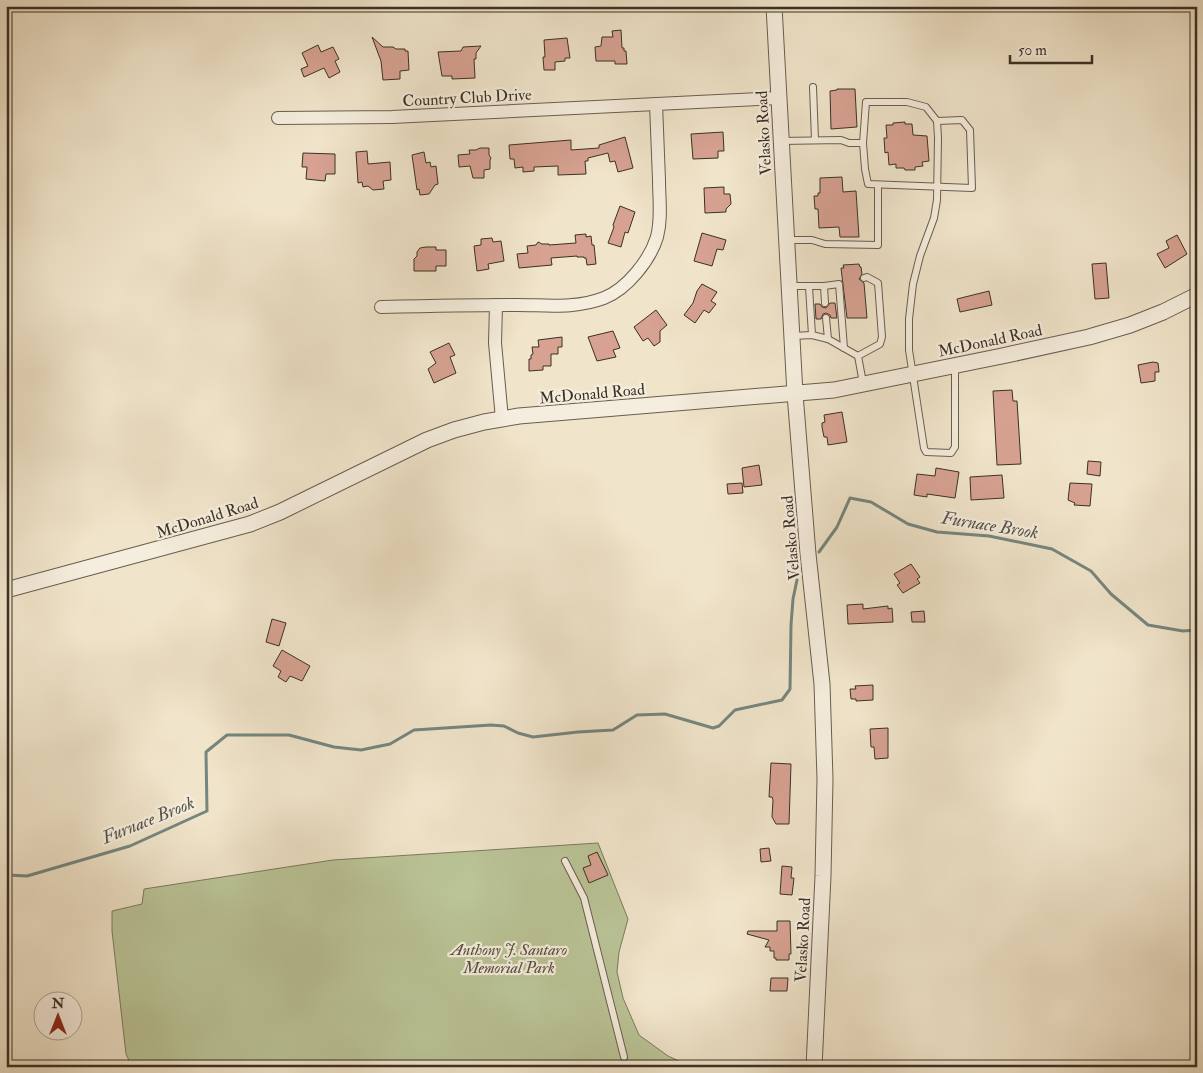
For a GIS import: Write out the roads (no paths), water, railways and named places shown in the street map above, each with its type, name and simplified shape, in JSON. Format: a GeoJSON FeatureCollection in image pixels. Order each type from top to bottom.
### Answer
{"type":"FeatureCollection","features":[{"type":"Feature","properties":{"kind":"street","name":"Velasko Road"},"geometry":{"type":"LineString","coordinates":[[774,6],[795,394],[808,554],[822,684],[825,769],[823,876],[814,1067]]}},
{"type":"Feature","properties":{"kind":"street","name":"Country Club Drive"},"geometry":{"type":"LineString","coordinates":[[278,118],[392,117],[778,98]]}},
{"type":"Feature","properties":{"kind":"street"},"geometry":{"type":"LineString","coordinates":[[381,307],[562,306],[584,304],[605,298],[620,288],[636,274],[650,252],[656,237],[660,215],[656,104]]}},
{"type":"Feature","properties":{"kind":"street","name":"McDonald Road"},"geometry":{"type":"LineString","coordinates":[[6,590],[250,524],[280,512],[428,440],[454,430],[502,419],[834,390],[955,366],[1089,336],[1130,325],[1197,295]]}},
{"type":"Feature","properties":{"kind":"street"},"geometry":{"type":"LineString","coordinates":[[496,305],[495,343],[502,419]]}},
{"type":"Feature","properties":{"kind":"lane"},"geometry":{"type":"LineString","coordinates":[[813,87],[815,140]]}},
{"type":"Feature","properties":{"kind":"lane"},"geometry":{"type":"LineString","coordinates":[[937,120],[962,120],[970,130],[972,188],[937,187],[878,185],[868,184],[863,143],[866,102],[907,102],[926,107],[937,120],[937,187],[934,218],[920,256],[913,284],[909,319],[909,350],[926,452],[951,453],[955,447],[955,366]]}},
{"type":"Feature","properties":{"kind":"lane"},"geometry":{"type":"LineString","coordinates":[[781,141],[841,140],[849,143],[863,143]]}},
{"type":"Feature","properties":{"kind":"lane"},"geometry":{"type":"LineString","coordinates":[[787,240],[812,240],[826,244],[878,245],[878,185]]}},
{"type":"Feature","properties":{"kind":"lane"},"geometry":{"type":"LineString","coordinates":[[858,356],[880,344],[882,337],[878,283],[864,278]]}},
{"type":"Feature","properties":{"kind":"lane"},"geometry":{"type":"LineString","coordinates":[[789,286],[824,286],[840,281],[844,348]]}},
{"type":"Feature","properties":{"kind":"lane"},"geometry":{"type":"LineString","coordinates":[[824,286],[825,304]]}},
{"type":"Feature","properties":{"kind":"lane"},"geometry":{"type":"LineString","coordinates":[[809,287],[812,334]]}},
{"type":"Feature","properties":{"kind":"lane"},"geometry":{"type":"LineString","coordinates":[[826,318],[828,339]]}},
{"type":"Feature","properties":{"kind":"lane"},"geometry":{"type":"LineString","coordinates":[[792,336],[812,334],[828,339],[858,356]]}},
{"type":"Feature","properties":{"kind":"lane"},"geometry":{"type":"LineString","coordinates":[[858,356],[863,384]]}},
{"type":"Feature","properties":{"kind":"lane"},"geometry":{"type":"LineString","coordinates":[[564,861],[584,898],[624,1057]]}},
{"type":"Feature","properties":{"kind":"waterway","name":"Furnace Brook"},"geometry":{"type":"LineString","coordinates":[[819,552],[837,527],[850,498],[871,502],[908,524],[937,532],[989,536],[1052,549],[1091,571],[1111,594],[1148,625],[1183,631],[1197,630]]}},
{"type":"Feature","properties":{"kind":"waterway","name":"Furnace Brook"},"geometry":{"type":"LineString","coordinates":[[6,875],[27,876],[130,846],[207,811],[206,752],[227,735],[289,735],[334,747],[361,750],[390,744],[414,730],[491,725],[504,726],[518,733],[533,737],[613,730],[637,715],[665,714],[713,728],[719,726],[735,710],[782,700],[790,689],[791,625],[797,580]]}},
{"type":"Feature","properties":{"kind":"park label","name":"Anthony J. Santaro Memorial Park"},"geometry":{"type":"Point","coordinates":[509,958]}}]}
